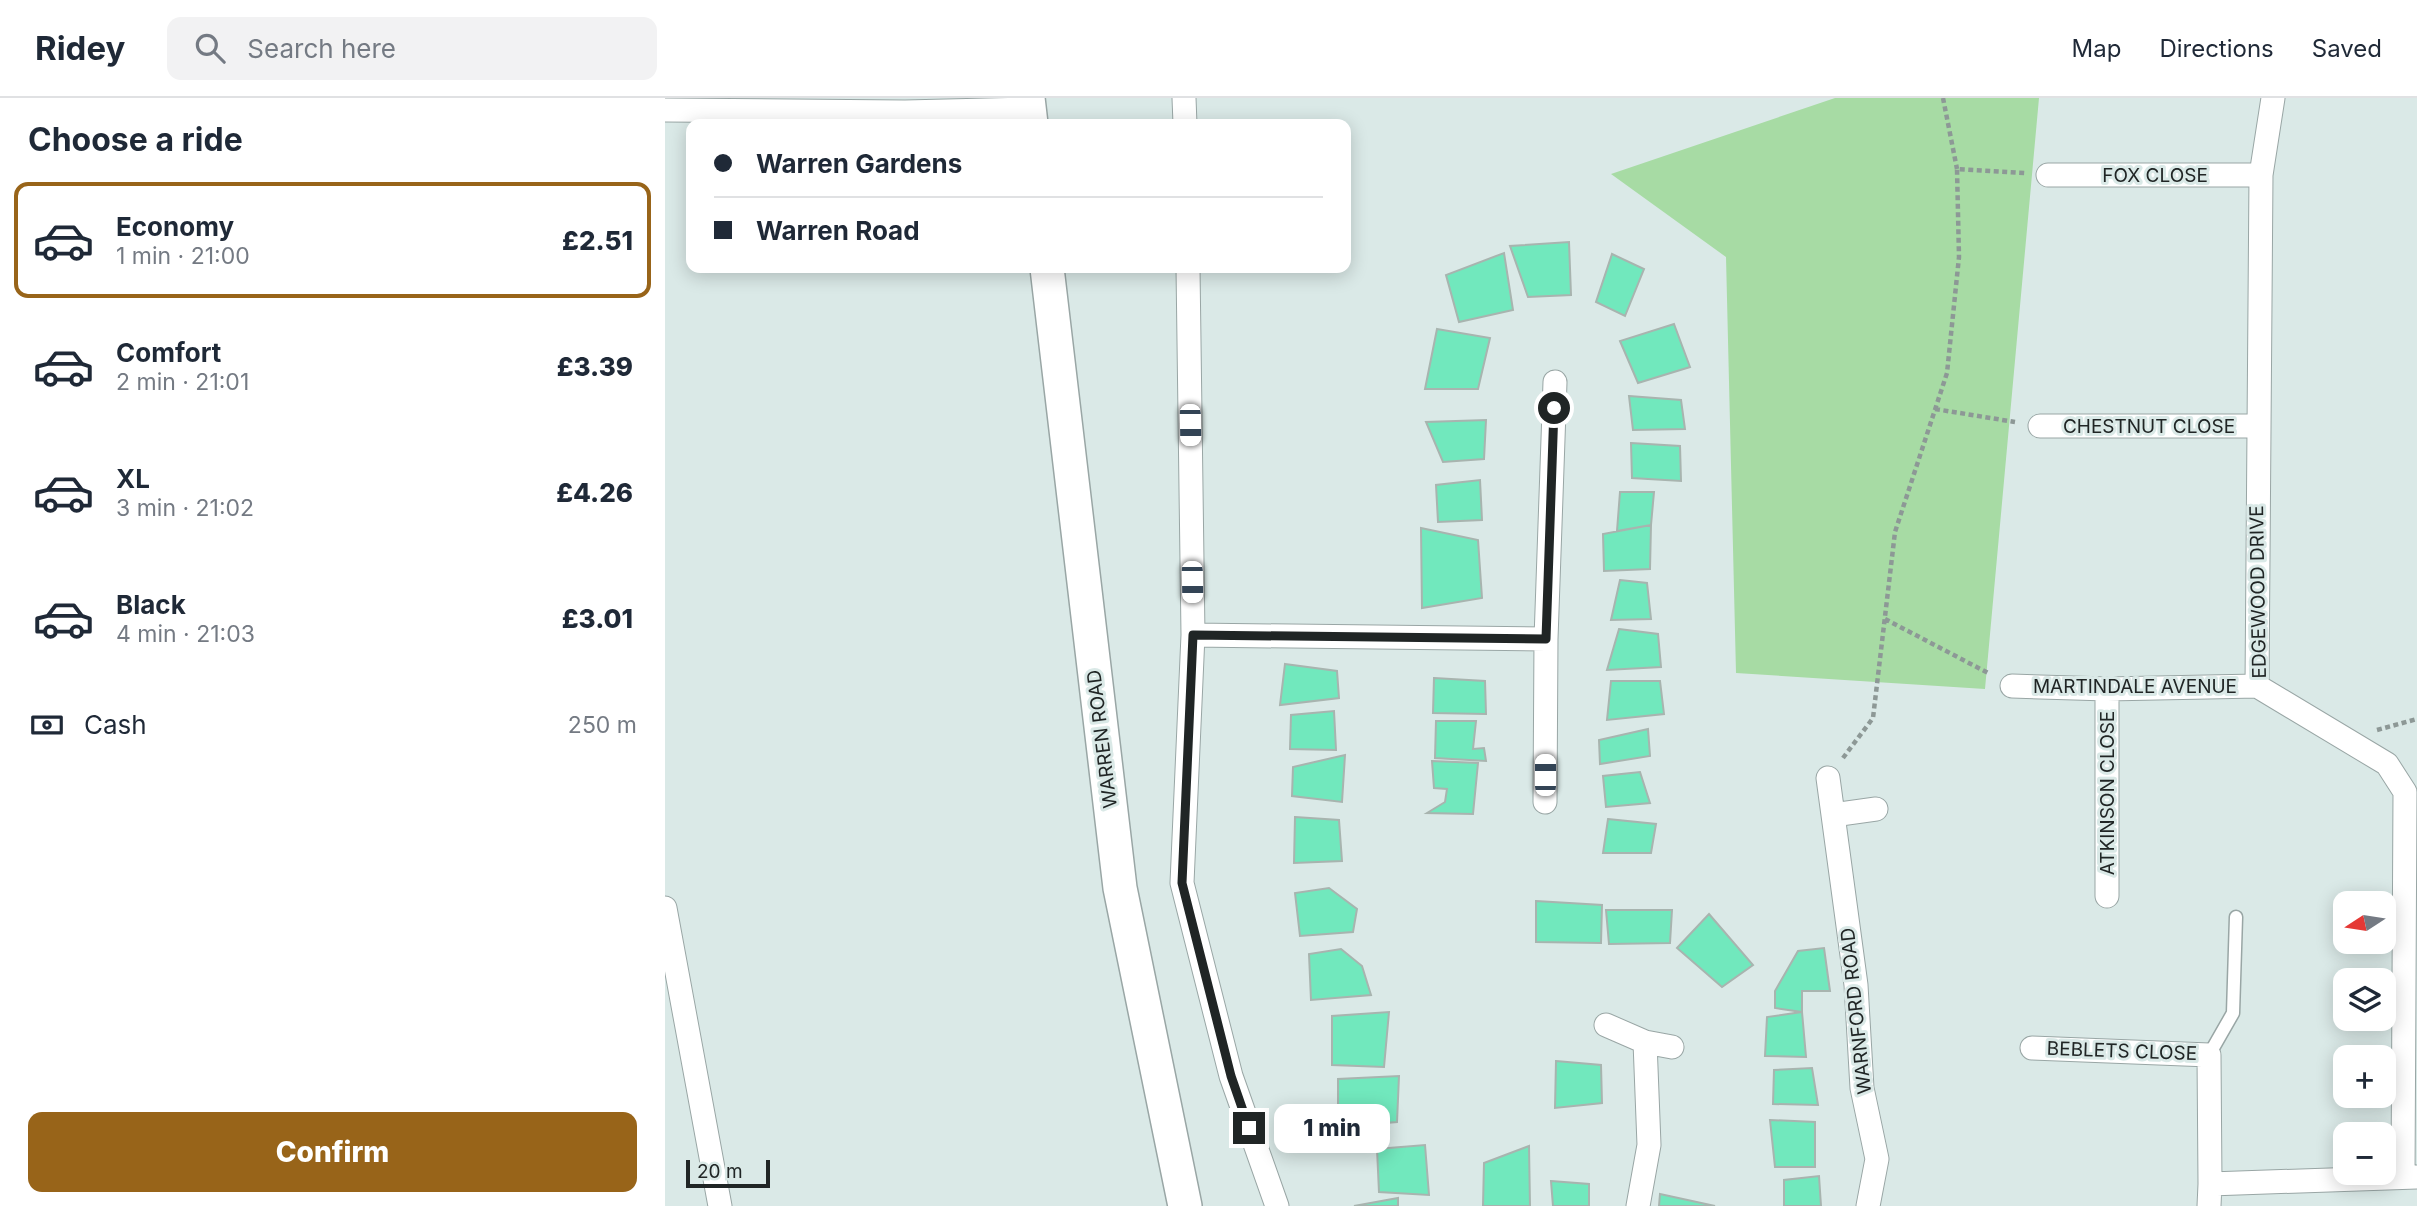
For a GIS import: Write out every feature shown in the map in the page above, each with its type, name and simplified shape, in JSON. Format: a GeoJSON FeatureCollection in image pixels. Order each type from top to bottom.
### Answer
{"type":"FeatureCollection","features":[{"type":"Feature","properties":{"kind":"street"},"geometry":{"type":"LineString","coordinates":[[1184,98],[1185,119]]}},
{"type":"Feature","properties":{"kind":"street","name":"EDGEWOOD DRIVE"},"geometry":{"type":"LineString","coordinates":[[2273,98],[2261,175],[2257,686],[2387,764],[2405,792],[2410,1177]]}},
{"type":"Feature","properties":{"kind":"street"},"geometry":{"type":"LineString","coordinates":[[665,110],[1029,110]]}},
{"type":"Feature","properties":{"kind":"street","name":"FOX CLOSE"},"geometry":{"type":"LineString","coordinates":[[2048,175],[2261,175]]}},
{"type":"Feature","properties":{"kind":"street","name":"WARREN ROAD"},"geometry":{"type":"LineString","coordinates":[[1048,273],[1120,888],[1185,1206]]}},
{"type":"Feature","properties":{"kind":"street"},"geometry":{"type":"LineString","coordinates":[[1188,273],[1193,635],[1182,883],[1231,1076],[1277,1206]]}},
{"type":"Feature","properties":{"kind":"street"},"geometry":{"type":"LineString","coordinates":[[1545,802],[1546,639],[1555,382]]}},
{"type":"Feature","properties":{"kind":"street","name":"CHESTNUT CLOSE"},"geometry":{"type":"LineString","coordinates":[[2041,426],[2257,426]]}},
{"type":"Feature","properties":{"kind":"street"},"geometry":{"type":"LineString","coordinates":[[1193,635],[1546,639]]}},
{"type":"Feature","properties":{"kind":"street","name":"MARTINDALE AVENUE"},"geometry":{"type":"LineString","coordinates":[[2012,686],[2107,689],[2257,686]]}},
{"type":"Feature","properties":{"kind":"street","name":"ATKINSON CLOSE"},"geometry":{"type":"LineString","coordinates":[[2107,689],[2107,896]]}},
{"type":"Feature","properties":{"kind":"street","name":"WARNFORD ROAD"},"geometry":{"type":"LineString","coordinates":[[1828,778],[1856,985],[1862,1088],[1877,1159],[1868,1206]]}},
{"type":"Feature","properties":{"kind":"street"},"geometry":{"type":"LineString","coordinates":[[1833,815],[1877,809]]}},
{"type":"Feature","properties":{"kind":"street"},"geometry":{"type":"LineString","coordinates":[[665,908],[720,1206]]}},
{"type":"Feature","properties":{"kind":"street"},"geometry":{"type":"LineString","coordinates":[[1606,1025],[1646,1042],[1672,1047]]}},
{"type":"Feature","properties":{"kind":"street"},"geometry":{"type":"LineString","coordinates":[[1638,1206],[1650,1145],[1646,1042]]}},
{"type":"Feature","properties":{"kind":"street","name":"BEBLETS CLOSE"},"geometry":{"type":"LineString","coordinates":[[2032,1048],[2209,1055],[2209,1195]]}},
{"type":"Feature","properties":{"kind":"street"},"geometry":{"type":"LineString","coordinates":[[2209,1195],[2410,1177]]}},
{"type":"Feature","properties":{"kind":"lane"},"geometry":{"type":"LineString","coordinates":[[2209,1055],[2234,1013],[2236,917]]}},
{"type":"Feature","properties":{"kind":"path"},"geometry":{"type":"LineString","coordinates":[[1828,778],[1873,718],[1895,532],[1947,373],[1959,257],[1957,169],[1943,98]]}},
{"type":"Feature","properties":{"kind":"path"},"geometry":{"type":"LineString","coordinates":[[1957,169],[2048,175]]}},
{"type":"Feature","properties":{"kind":"path"},"geometry":{"type":"LineString","coordinates":[[1935,409],[2041,426]]}},
{"type":"Feature","properties":{"kind":"path"},"geometry":{"type":"LineString","coordinates":[[1885,619],[2012,686]]}},
{"type":"Feature","properties":{"kind":"green space"},"geometry":{"type":"Polygon","coordinates":[[[1835,98],[2039,98],[1985,689],[1736,673],[1726,257],[1611,174],[1835,98]]]}},
{"type":"Feature","properties":{"kind":"building"},"geometry":{"type":"Polygon","coordinates":[[[1569,242],[1571,295],[1528,297],[1510,246],[1569,242]]]}},
{"type":"Feature","properties":{"kind":"building"},"geometry":{"type":"Polygon","coordinates":[[[1504,253],[1513,310],[1459,322],[1446,275],[1504,253]]]}},
{"type":"Feature","properties":{"kind":"building"},"geometry":{"type":"Polygon","coordinates":[[[1612,254],[1644,269],[1625,316],[1596,302],[1612,254]]]}},
{"type":"Feature","properties":{"kind":"building"},"geometry":{"type":"Polygon","coordinates":[[[1674,324],[1690,367],[1638,383],[1620,341],[1674,324]]]}},
{"type":"Feature","properties":{"kind":"building"},"geometry":{"type":"Polygon","coordinates":[[[1437,329],[1490,338],[1478,389],[1425,389],[1437,329]]]}},
{"type":"Feature","properties":{"kind":"building"},"geometry":{"type":"Polygon","coordinates":[[[1629,396],[1681,400],[1685,429],[1633,430],[1629,396]]]}},
{"type":"Feature","properties":{"kind":"building"},"geometry":{"type":"Polygon","coordinates":[[[1486,420],[1484,459],[1443,462],[1426,422],[1486,420]]]}},
{"type":"Feature","properties":{"kind":"building"},"geometry":{"type":"Polygon","coordinates":[[[1631,443],[1680,446],[1681,481],[1632,478],[1631,443]]]}},
{"type":"Feature","properties":{"kind":"building"},"geometry":{"type":"Polygon","coordinates":[[[1480,480],[1482,520],[1438,522],[1436,485],[1480,480]]]}},
{"type":"Feature","properties":{"kind":"building"},"geometry":{"type":"Polygon","coordinates":[[[1620,492],[1654,492],[1651,525],[1617,531],[1620,492]]]}},
{"type":"Feature","properties":{"kind":"building"},"geometry":{"type":"Polygon","coordinates":[[[1651,525],[1650,569],[1604,571],[1603,534],[1651,525]]]}},
{"type":"Feature","properties":{"kind":"building"},"geometry":{"type":"Polygon","coordinates":[[[1421,528],[1478,540],[1482,598],[1422,608],[1421,528]]]}},
{"type":"Feature","properties":{"kind":"building"},"geometry":{"type":"Polygon","coordinates":[[[1620,580],[1647,583],[1651,619],[1611,620],[1620,580]]]}},
{"type":"Feature","properties":{"kind":"building"},"geometry":{"type":"Polygon","coordinates":[[[1619,629],[1658,634],[1661,667],[1607,670],[1619,629]]]}},
{"type":"Feature","properties":{"kind":"building"},"geometry":{"type":"Polygon","coordinates":[[[1285,664],[1337,671],[1339,698],[1280,705],[1285,664]]]}},
{"type":"Feature","properties":{"kind":"building"},"geometry":{"type":"Polygon","coordinates":[[[1434,678],[1485,681],[1486,714],[1433,713],[1434,678]]]}},
{"type":"Feature","properties":{"kind":"building"},"geometry":{"type":"Polygon","coordinates":[[[1611,681],[1660,681],[1664,714],[1607,720],[1611,681]]]}},
{"type":"Feature","properties":{"kind":"building"},"geometry":{"type":"Polygon","coordinates":[[[1334,711],[1336,750],[1290,749],[1291,715],[1334,711]]]}},
{"type":"Feature","properties":{"kind":"building"},"geometry":{"type":"Polygon","coordinates":[[[1436,721],[1476,721],[1473,749],[1484,748],[1486,761],[1435,758],[1436,721]]]}},
{"type":"Feature","properties":{"kind":"building"},"geometry":{"type":"Polygon","coordinates":[[[1648,729],[1650,756],[1600,764],[1599,740],[1648,729]]]}},
{"type":"Feature","properties":{"kind":"building"},"geometry":{"type":"Polygon","coordinates":[[[1345,755],[1342,802],[1292,796],[1293,767],[1345,755]]]}},
{"type":"Feature","properties":{"kind":"building"},"geometry":{"type":"Polygon","coordinates":[[[1432,761],[1478,763],[1473,814],[1427,813],[1445,802],[1447,789],[1434,788],[1432,761]]]}},
{"type":"Feature","properties":{"kind":"building"},"geometry":{"type":"Polygon","coordinates":[[[1640,772],[1650,803],[1606,807],[1603,776],[1640,772]]]}},
{"type":"Feature","properties":{"kind":"building"},"geometry":{"type":"Polygon","coordinates":[[[1295,817],[1339,820],[1342,861],[1294,863],[1295,817]]]}},
{"type":"Feature","properties":{"kind":"building"},"geometry":{"type":"Polygon","coordinates":[[[1608,819],[1656,824],[1651,853],[1603,853],[1608,819]]]}},
{"type":"Feature","properties":{"kind":"building"},"geometry":{"type":"Polygon","coordinates":[[[1329,888],[1357,909],[1353,932],[1300,936],[1295,893],[1329,888]]]}},
{"type":"Feature","properties":{"kind":"building"},"geometry":{"type":"Polygon","coordinates":[[[1536,901],[1602,905],[1601,943],[1536,942],[1536,901]]]}},
{"type":"Feature","properties":{"kind":"building"},"geometry":{"type":"Polygon","coordinates":[[[1606,910],[1672,910],[1670,943],[1609,944],[1606,910]]]}},
{"type":"Feature","properties":{"kind":"building"},"geometry":{"type":"Polygon","coordinates":[[[1709,914],[1753,965],[1722,987],[1677,948],[1709,914]]]}},
{"type":"Feature","properties":{"kind":"building"},"geometry":{"type":"Polygon","coordinates":[[[1824,948],[1830,991],[1802,991],[1802,1012],[1775,1008],[1775,991],[1798,951],[1824,948]]]}},
{"type":"Feature","properties":{"kind":"building"},"geometry":{"type":"Polygon","coordinates":[[[1341,949],[1362,966],[1371,995],[1311,1000],[1309,954],[1341,949]]]}},
{"type":"Feature","properties":{"kind":"building"},"geometry":{"type":"Polygon","coordinates":[[[1389,1012],[1384,1067],[1332,1065],[1332,1016],[1389,1012]]]}},
{"type":"Feature","properties":{"kind":"building"},"geometry":{"type":"Polygon","coordinates":[[[1802,1012],[1806,1057],[1765,1056],[1767,1017],[1802,1012]]]}},
{"type":"Feature","properties":{"kind":"building"},"geometry":{"type":"Polygon","coordinates":[[[1556,1061],[1601,1065],[1602,1103],[1555,1108],[1556,1061]]]}},
{"type":"Feature","properties":{"kind":"building"},"geometry":{"type":"Polygon","coordinates":[[[1812,1068],[1818,1105],[1773,1104],[1774,1070],[1812,1068]]]}},
{"type":"Feature","properties":{"kind":"building"},"geometry":{"type":"Polygon","coordinates":[[[1399,1076],[1397,1122],[1338,1127],[1338,1079],[1399,1076]]]}},
{"type":"Feature","properties":{"kind":"building"},"geometry":{"type":"Polygon","coordinates":[[[1770,1120],[1815,1122],[1815,1167],[1775,1167],[1770,1120]]]}},
{"type":"Feature","properties":{"kind":"building"},"geometry":{"type":"Polygon","coordinates":[[[1425,1145],[1429,1195],[1379,1192],[1377,1149],[1425,1145]]]}},
{"type":"Feature","properties":{"kind":"building"},"geometry":{"type":"Polygon","coordinates":[[[1529,1146],[1530,1206],[1483,1206],[1484,1163],[1529,1146]]]}},
{"type":"Feature","properties":{"kind":"building"},"geometry":{"type":"Polygon","coordinates":[[[1819,1176],[1821,1206],[1784,1206],[1784,1180],[1819,1176]]]}},
{"type":"Feature","properties":{"kind":"building"},"geometry":{"type":"Polygon","coordinates":[[[1551,1181],[1589,1184],[1589,1206],[1553,1206],[1551,1181]]]}},
{"type":"Feature","properties":{"kind":"building"},"geometry":{"type":"Polygon","coordinates":[[[1660,1194],[1715,1206],[1659,1206],[1660,1194]]]}},
{"type":"Feature","properties":{"kind":"building"},"geometry":{"type":"Polygon","coordinates":[[[1398,1198],[1398,1206],[1354,1206],[1398,1198]]]}},
{"type":"Feature","properties":{"kind":"route"},"geometry":{"type":"LineString","coordinates":[[1249,1128],[1231,1076],[1182,883],[1193,635],[1546,639],[1554,408]]}}]}
